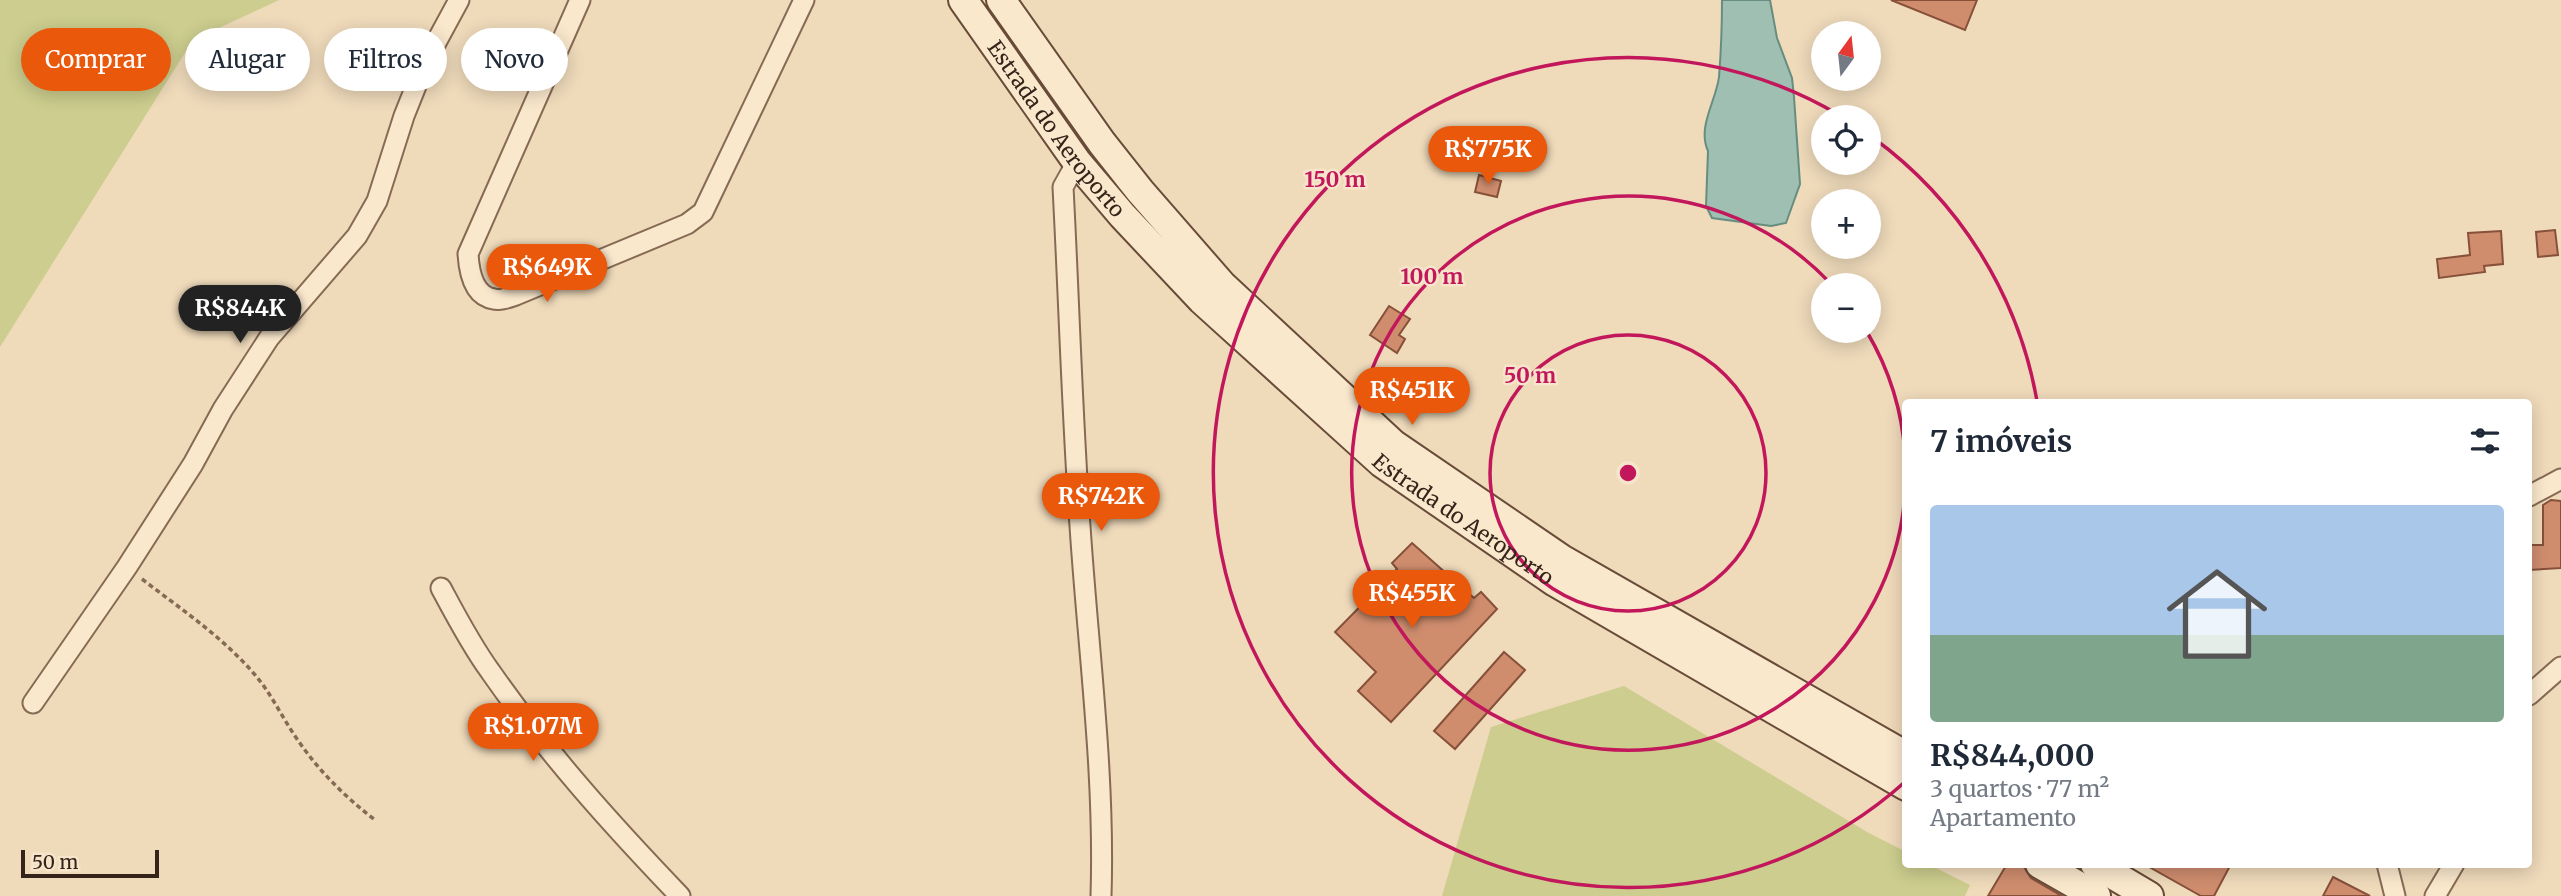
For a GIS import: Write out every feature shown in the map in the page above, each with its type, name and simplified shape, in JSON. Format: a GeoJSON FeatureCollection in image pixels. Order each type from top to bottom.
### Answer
{"type":"FeatureCollection","features":[{"type":"Feature","properties":{"kind":"main road","name":"Estrada do Aeroporto"},"geometry":{"type":"LineString","coordinates":[[963,0],[1077,162],[1122,215],[1202,300],[1382,463],[1555,582],[1902,784]]}},
{"type":"Feature","properties":{"kind":"main road","name":"Estrada do Aeroporto"},"geometry":{"type":"LineString","coordinates":[[1001,0],[1102,143],[1204,264],[1223,285],[1393,444],[1563,560],[1902,754]]}},
{"type":"Feature","properties":{"kind":"main road"},"geometry":{"type":"LineString","coordinates":[[2047,868],[2096,896]]}},
{"type":"Feature","properties":{"kind":"main road"},"geometry":{"type":"LineString","coordinates":[[2102,868],[2149,896]]}},
{"type":"Feature","properties":{"kind":"street"},"geometry":{"type":"LineString","coordinates":[[33,703],[127,567],[193,464],[223,408],[269,338],[357,236],[377,201],[404,116],[426,61],[459,0]]}},
{"type":"Feature","properties":{"kind":"street"},"geometry":{"type":"LineString","coordinates":[[580,0],[467,254],[470,274],[480,292],[494,300],[516,295],[687,224],[703,212],[804,0]]}},
{"type":"Feature","properties":{"kind":"street"},"geometry":{"type":"LineString","coordinates":[[1077,162],[1063,187],[1080,524],[1098,748],[1101,896]]}},
{"type":"Feature","properties":{"kind":"street"},"geometry":{"type":"LineString","coordinates":[[2532,494],[2561,479]]}},
{"type":"Feature","properties":{"kind":"street"},"geometry":{"type":"LineString","coordinates":[[441,588],[489,670],[555,759],[598,811],[680,896]]}},
{"type":"Feature","properties":{"kind":"street"},"geometry":{"type":"LineString","coordinates":[[2532,692],[2561,667]]}},
{"type":"Feature","properties":{"kind":"street"},"geometry":{"type":"LineString","coordinates":[[2388,868],[2395,896]]}},
{"type":"Feature","properties":{"kind":"street"},"geometry":{"type":"LineString","coordinates":[[2435,896],[2452,868]]}},
{"type":"Feature","properties":{"kind":"path"},"geometry":{"type":"LineString","coordinates":[[127,567],[203,624],[235,653],[258,679],[299,743],[319,768],[342,795],[375,820]]}},
{"type":"Feature","properties":{"kind":"green space"},"geometry":{"type":"Polygon","coordinates":[[[0,0],[279,0],[219,28],[185,28],[185,53],[171,75],[171,28],[21,28],[21,91],[161,91],[0,347],[0,0]]]}},
{"type":"Feature","properties":{"kind":"green space"},"geometry":{"type":"Polygon","coordinates":[[[1624,686],[1867,832],[1902,850],[1902,868],[1936,868],[1970,885],[1965,896],[1442,896],[1491,727],[1624,686]]]}},
{"type":"Feature","properties":{"kind":"shaded area"},"geometry":{"type":"Polygon","coordinates":[[[1722,0],[1770,0],[1777,38],[1792,78],[1794,97],[1800,184],[1786,223],[1771,226],[1712,218],[1706,206],[1708,151],[1705,133],[1719,77],[1722,0]]]}},
{"type":"Feature","properties":{"kind":"building"},"geometry":{"type":"Polygon","coordinates":[[[1891,0],[1977,0],[1965,30],[1891,0]]]}},
{"type":"Feature","properties":{"kind":"building"},"geometry":{"type":"Polygon","coordinates":[[[1479,175],[1501,181],[1497,197],[1475,192],[1479,175]]]}},
{"type":"Feature","properties":{"kind":"building"},"geometry":{"type":"Polygon","coordinates":[[[2555,230],[2558,255],[2538,257],[2536,232],[2555,230]]]}},
{"type":"Feature","properties":{"kind":"building"},"geometry":{"type":"Polygon","coordinates":[[[2501,231],[2503,264],[2484,266],[2485,272],[2439,278],[2437,259],[2470,255],[2468,233],[2501,231]]]}},
{"type":"Feature","properties":{"kind":"building"},"geometry":{"type":"Polygon","coordinates":[[[1389,306],[1410,319],[1399,335],[1405,339],[1397,353],[1370,335],[1389,306]]]}},
{"type":"Feature","properties":{"kind":"building"},"geometry":{"type":"Polygon","coordinates":[[[2551,500],[2561,501],[2561,568],[2532,570],[2532,545],[2543,545],[2543,505],[2551,500]]]}},
{"type":"Feature","properties":{"kind":"building"},"geometry":{"type":"Polygon","coordinates":[[[1412,543],[1474,598],[1481,592],[1497,609],[1391,722],[1358,691],[1376,672],[1335,632],[1397,569],[1392,563],[1412,543]]]}},
{"type":"Feature","properties":{"kind":"building"},"geometry":{"type":"Polygon","coordinates":[[[1504,652],[1525,670],[1455,749],[1434,731],[1504,652]]]}},
{"type":"Feature","properties":{"kind":"building"},"geometry":{"type":"Polygon","coordinates":[[[2005,868],[2025,868],[2031,878],[2062,896],[1988,896],[2005,868]]]}},
{"type":"Feature","properties":{"kind":"building"},"geometry":{"type":"Polygon","coordinates":[[[2151,868],[2229,868],[2214,896],[2201,896],[2151,868]]]}},
{"type":"Feature","properties":{"kind":"building"},"geometry":{"type":"Polygon","coordinates":[[[2333,877],[2370,896],[2323,896],[2333,877]]]}}]}
